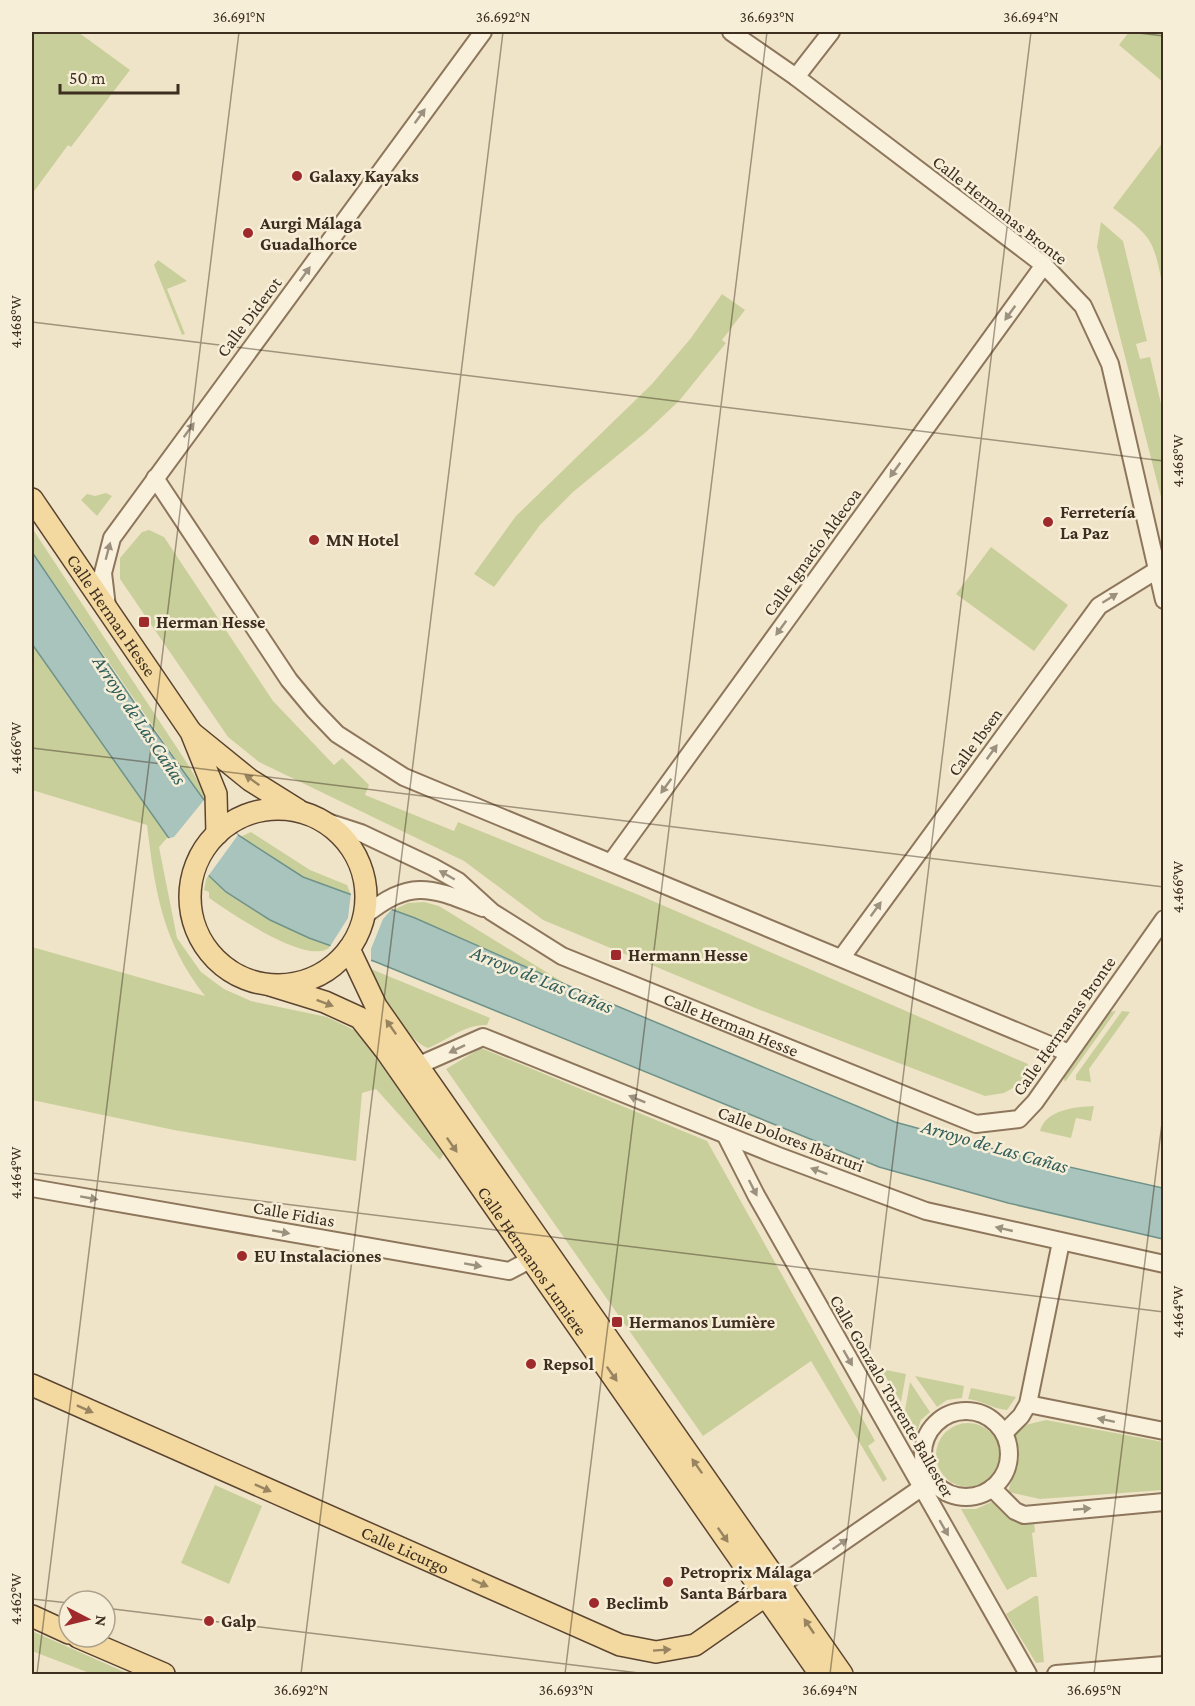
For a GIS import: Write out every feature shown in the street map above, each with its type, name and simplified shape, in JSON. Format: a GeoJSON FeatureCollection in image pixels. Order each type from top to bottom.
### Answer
{"type":"FeatureCollection","features":[{"type":"Feature","properties":{"kind":"main road","name":"Calle Herman Hesse"},"geometry":{"type":"LineString","coordinates":[[32,499],[191,732],[216,794],[220,824]]}},
{"type":"Feature","properties":{"kind":"main road","name":"Calle Herman Hesse"},"geometry":{"type":"LineString","coordinates":[[191,732],[250,780],[306,814]]}},
{"type":"Feature","properties":{"kind":"main road"},"geometry":{"type":"LineString","coordinates":[[278,808],[306,814],[333,829],[350,845],[362,868],[371,906],[348,955],[316,977],[296,984],[270,985],[252,981],[231,972],[201,939],[190,913],[190,882],[204,849],[220,824],[257,811],[278,808]]}},
{"type":"Feature","properties":{"kind":"main road","name":"Calle Hermanos Lumiere"},"geometry":{"type":"LineString","coordinates":[[348,955],[376,1006],[539,1256]]}},
{"type":"Feature","properties":{"kind":"main road","name":"Calle Hermanos Lumiere"},"geometry":{"type":"LineString","coordinates":[[270,985],[325,1002],[360,1018],[539,1256],[774,1590],[842,1674]]}},
{"type":"Feature","properties":{"kind":"main road","name":"Calle Licurgo"},"geometry":{"type":"LineString","coordinates":[[32,1385],[620,1644],[656,1652],[695,1646],[774,1590]]}},
{"type":"Feature","properties":{"kind":"main road","name":"Calle Hermanos Lumiere"},"geometry":{"type":"LineString","coordinates":[[774,1590],[820,1674]]}},
{"type":"Feature","properties":{"kind":"main road"},"geometry":{"type":"LineString","coordinates":[[32,1616],[57,1627]]}},
{"type":"Feature","properties":{"kind":"main road"},"geometry":{"type":"LineString","coordinates":[[106,1649],[164,1674]]}},
{"type":"Feature","properties":{"kind":"street","name":"Calle Diderot"},"geometry":{"type":"LineString","coordinates":[[108,609],[102,573],[111,538],[483,32]]}},
{"type":"Feature","properties":{"kind":"street","name":"Calle Hermanas Bronte"},"geometry":{"type":"LineString","coordinates":[[731,32],[796,77],[1044,265],[1083,306],[1110,364],[1164,600]]}},
{"type":"Feature","properties":{"kind":"street"},"geometry":{"type":"LineString","coordinates":[[796,77],[831,32]]}},
{"type":"Feature","properties":{"kind":"street","name":"Calle Ignacio Aldecoa"},"geometry":{"type":"LineString","coordinates":[[612,861],[1044,265]]}},
{"type":"Feature","properties":{"kind":"street"},"geometry":{"type":"LineString","coordinates":[[155,478],[289,680],[337,734],[404,777],[612,861],[1069,1053]]}},
{"type":"Feature","properties":{"kind":"street","name":"Calle Ibsen"},"geometry":{"type":"LineString","coordinates":[[842,957],[1099,606],[1156,570]]}},
{"type":"Feature","properties":{"kind":"street","name":"Calle Herman Hesse"},"geometry":{"type":"LineString","coordinates":[[306,814],[361,833],[433,867],[458,881],[492,912]]}},
{"type":"Feature","properties":{"kind":"street","name":"Calle Herman Hesse"},"geometry":{"type":"LineString","coordinates":[[371,906],[395,894],[416,888],[458,898],[492,912],[562,956],[976,1124]]}},
{"type":"Feature","properties":{"kind":"street","name":"Calle Hermanas Bronte"},"geometry":{"type":"LineString","coordinates":[[976,1124],[1019,1119],[1035,1102],[1164,919]]}},
{"type":"Feature","properties":{"kind":"street","name":"Calle Dolores Ibárruri"},"geometry":{"type":"LineString","coordinates":[[417,1066],[483,1036],[726,1136],[926,1211],[1164,1264]]}},
{"type":"Feature","properties":{"kind":"street","name":"Calle Gonzalo Torrente Ballester"},"geometry":{"type":"LineString","coordinates":[[726,1136],[756,1195],[926,1483],[1028,1674]]}},
{"type":"Feature","properties":{"kind":"street","name":"Calle Fidias"},"geometry":{"type":"LineString","coordinates":[[32,1188],[509,1271],[539,1256]]}},
{"type":"Feature","properties":{"kind":"street"},"geometry":{"type":"LineString","coordinates":[[1004,1433],[1021,1416],[1028,1404],[1061,1242]]}},
{"type":"Feature","properties":{"kind":"street"},"geometry":{"type":"LineString","coordinates":[[1028,1404],[1164,1431]]}},
{"type":"Feature","properties":{"kind":"street"},"geometry":{"type":"LineString","coordinates":[[956,1412],[976,1412],[997,1424],[1004,1433],[1008,1445],[1008,1463],[1001,1479],[992,1488],[980,1495],[966,1497],[952,1495],[926,1483],[923,1453],[929,1435],[940,1420],[956,1412]]}},
{"type":"Feature","properties":{"kind":"street"},"geometry":{"type":"LineString","coordinates":[[774,1590],[926,1483]]}},
{"type":"Feature","properties":{"kind":"street"},"geometry":{"type":"LineString","coordinates":[[992,1488],[1015,1511],[1024,1515],[1164,1502]]}},
{"type":"Feature","properties":{"kind":"street"},"geometry":{"type":"LineString","coordinates":[[1056,1674],[1164,1665]]}},
{"type":"Feature","properties":{"kind":"green space"},"geometry":{"type":"Polygon","coordinates":[[[32,32],[78,32],[130,70],[71,147],[68,145],[32,194],[32,32]]]}},
{"type":"Feature","properties":{"kind":"green space"},"geometry":{"type":"Polygon","coordinates":[[[1129,32],[1163,32],[1163,82],[1119,45],[1129,32]]]}},
{"type":"Feature","properties":{"kind":"green space"},"geometry":{"type":"Polygon","coordinates":[[[1163,142],[1163,288],[1157,259],[1149,240],[1144,233],[1113,208],[1163,142]]]}},
{"type":"Feature","properties":{"kind":"green space"},"geometry":{"type":"Polygon","coordinates":[[[1101,222],[1123,241],[1147,341],[1136,344],[1140,359],[1150,357],[1163,412],[1163,505],[1097,247],[1101,222]]]}},
{"type":"Feature","properties":{"kind":"green space"},"geometry":{"type":"Polygon","coordinates":[[[158,260],[187,281],[167,289],[185,334],[182,335],[154,265],[158,260]]]}},
{"type":"Feature","properties":{"kind":"green space"},"geometry":{"type":"Polygon","coordinates":[[[722,294],[745,310],[722,340],[726,343],[679,401],[646,432],[573,492],[540,525],[494,587],[474,574],[516,516],[652,384],[691,338],[722,294]]]}},
{"type":"Feature","properties":{"kind":"green space"},"geometry":{"type":"Polygon","coordinates":[[[106,493],[112,496],[97,516],[81,500],[87,494],[95,496],[106,493]]]}},
{"type":"Feature","properties":{"kind":"green space"},"geometry":{"type":"Polygon","coordinates":[[[32,528],[187,763],[207,797],[204,800],[32,551],[32,528]]]}},
{"type":"Feature","properties":{"kind":"green space"},"geometry":{"type":"Polygon","coordinates":[[[149,530],[164,537],[273,701],[334,765],[342,758],[369,785],[365,795],[454,831],[458,822],[639,895],[1028,1064],[1025,1081],[1004,1093],[985,1096],[760,1010],[543,920],[464,861],[259,762],[228,737],[120,579],[120,558],[142,532],[149,530]]]}},
{"type":"Feature","properties":{"kind":"green space"},"geometry":{"type":"Polygon","coordinates":[[[991,547],[1068,605],[1034,651],[956,594],[991,547]]]}},
{"type":"Feature","properties":{"kind":"green space"},"geometry":{"type":"Polygon","coordinates":[[[32,644],[168,837],[159,847],[177,938],[201,972],[224,989],[251,1001],[327,1017],[354,1030],[373,1052],[444,1153],[440,1160],[376,1089],[362,1093],[356,1161],[174,1130],[32,1100],[32,947],[205,996],[190,976],[179,955],[163,915],[153,872],[147,825],[32,790],[32,644]]]}},
{"type":"Feature","properties":{"kind":"green space"},"geometry":{"type":"Polygon","coordinates":[[[251,832],[310,870],[347,885],[352,897],[303,877],[240,837],[251,832]]]}},
{"type":"Feature","properties":{"kind":"green space"},"geometry":{"type":"Polygon","coordinates":[[[207,875],[266,917],[331,946],[321,951],[306,950],[270,936],[209,898],[209,892],[204,890],[207,875]]]}},
{"type":"Feature","properties":{"kind":"green space"},"geometry":{"type":"Polygon","coordinates":[[[424,902],[439,906],[569,986],[415,918],[391,911],[408,903],[424,902]]]}},
{"type":"Feature","properties":{"kind":"green space"},"geometry":{"type":"Polygon","coordinates":[[[371,969],[490,1018],[487,1025],[471,1027],[428,1048],[420,1044],[402,1026],[379,989],[371,969]]]}},
{"type":"Feature","properties":{"kind":"green space"},"geometry":{"type":"Polygon","coordinates":[[[1116,1011],[1065,1082],[1063,1075],[1109,1012],[1116,1011]]]}},
{"type":"Feature","properties":{"kind":"green space"},"geometry":{"type":"Polygon","coordinates":[[[1122,1011],[1130,1012],[1089,1069],[1091,1082],[1076,1080],[1076,1075],[1122,1011]]]}},
{"type":"Feature","properties":{"kind":"green space"},"geometry":{"type":"Polygon","coordinates":[[[481,1048],[707,1141],[875,1441],[868,1446],[887,1479],[883,1482],[811,1361],[703,1436],[446,1069],[481,1048]]]}},
{"type":"Feature","properties":{"kind":"green space"},"geometry":{"type":"Polygon","coordinates":[[[1094,1106],[1091,1121],[1076,1118],[1071,1138],[1040,1131],[1048,1118],[1055,1114],[1094,1106]]]}},
{"type":"Feature","properties":{"kind":"green space"},"geometry":{"type":"Polygon","coordinates":[[[881,1369],[906,1374],[901,1402],[881,1369]]]}},
{"type":"Feature","properties":{"kind":"green space"},"geometry":{"type":"Polygon","coordinates":[[[915,1376],[964,1386],[962,1398],[947,1400],[937,1407],[915,1376]]]}},
{"type":"Feature","properties":{"kind":"green space"},"geometry":{"type":"Polygon","coordinates":[[[910,1382],[930,1412],[921,1420],[917,1431],[905,1410],[910,1382]]]}},
{"type":"Feature","properties":{"kind":"green space"},"geometry":{"type":"Polygon","coordinates":[[[971,1388],[1016,1397],[1007,1410],[1002,1409],[968,1399],[971,1388]]]}},
{"type":"Feature","properties":{"kind":"green space"},"geometry":{"type":"Polygon","coordinates":[[[1046,1420],[1163,1442],[1163,1490],[1040,1499],[1008,1492],[1018,1458],[1015,1433],[1021,1426],[1046,1420]]]}},
{"type":"Feature","properties":{"kind":"green space"},"geometry":{"type":"Polygon","coordinates":[[[968,1423],[991,1432],[1000,1455],[991,1478],[968,1487],[945,1478],[936,1455],[945,1432],[968,1423]]]}},
{"type":"Feature","properties":{"kind":"green space"},"geometry":{"type":"Polygon","coordinates":[[[215,1485],[262,1506],[229,1584],[181,1563],[215,1485]]]}},
{"type":"Feature","properties":{"kind":"green space"},"geometry":{"type":"Polygon","coordinates":[[[996,1500],[1022,1523],[1034,1522],[1035,1532],[1032,1533],[1037,1577],[1031,1577],[1007,1590],[961,1509],[976,1509],[996,1500]]]}},
{"type":"Feature","properties":{"kind":"green space"},"geometry":{"type":"Polygon","coordinates":[[[1038,1596],[1044,1662],[1036,1663],[1006,1614],[1038,1596]]]}},
{"type":"Feature","properties":{"kind":"green space"},"geometry":{"type":"Polygon","coordinates":[[[32,1631],[57,1642],[57,1649],[73,1649],[129,1674],[92,1674],[32,1651],[32,1631]]]}},
{"type":"Feature","properties":{"kind":"water","name":"Arroyo de Las Cañas"},"geometry":{"type":"Polygon","coordinates":[[[32,552],[138,708],[204,800],[238,835],[303,877],[415,918],[569,986],[895,1122],[1012,1154],[1163,1188],[1163,1239],[1008,1203],[879,1167],[376,962],[309,938],[270,920],[226,892],[168,837],[32,644],[32,552]]]}},
{"type":"Feature","properties":{"kind":"pier"},"geometry":{"type":"Polygon","coordinates":[[[204,800],[238,835],[206,879],[166,839],[174,837],[204,800]]]}},
{"type":"Feature","properties":{"kind":"pier"},"geometry":{"type":"Polygon","coordinates":[[[351,893],[393,908],[383,919],[371,949],[371,963],[329,948],[348,918],[351,893]]]}},
{"type":"Feature","properties":{"kind":"place","name":"Galaxy Kayaks"},"geometry":{"type":"Point","coordinates":[297,176]}},
{"type":"Feature","properties":{"kind":"place","name":"Aurgi Málaga Guadalhorce"},"geometry":{"type":"Point","coordinates":[248,233]}},
{"type":"Feature","properties":{"kind":"place","name":"Ferretería La Paz"},"geometry":{"type":"Point","coordinates":[1048,522]}},
{"type":"Feature","properties":{"kind":"place","name":"MN Hotel"},"geometry":{"type":"Point","coordinates":[314,540]}},
{"type":"Feature","properties":{"kind":"place","name":"Herman Hesse"},"geometry":{"type":"Point","coordinates":[144,622]}},
{"type":"Feature","properties":{"kind":"place","name":"Hermann Hesse"},"geometry":{"type":"Point","coordinates":[616,955]}},
{"type":"Feature","properties":{"kind":"place","name":"EU Instalaciones"},"geometry":{"type":"Point","coordinates":[242,1256]}},
{"type":"Feature","properties":{"kind":"place","name":"Hermanos Lumière"},"geometry":{"type":"Point","coordinates":[617,1322]}},
{"type":"Feature","properties":{"kind":"place","name":"Repsol"},"geometry":{"type":"Point","coordinates":[531,1364]}},
{"type":"Feature","properties":{"kind":"place","name":"Petroprix Málaga Santa Bárbara"},"geometry":{"type":"Point","coordinates":[668,1582]}},
{"type":"Feature","properties":{"kind":"place","name":"Beclimb"},"geometry":{"type":"Point","coordinates":[594,1603]}},
{"type":"Feature","properties":{"kind":"place","name":"Galp"},"geometry":{"type":"Point","coordinates":[209,1621]}}]}
